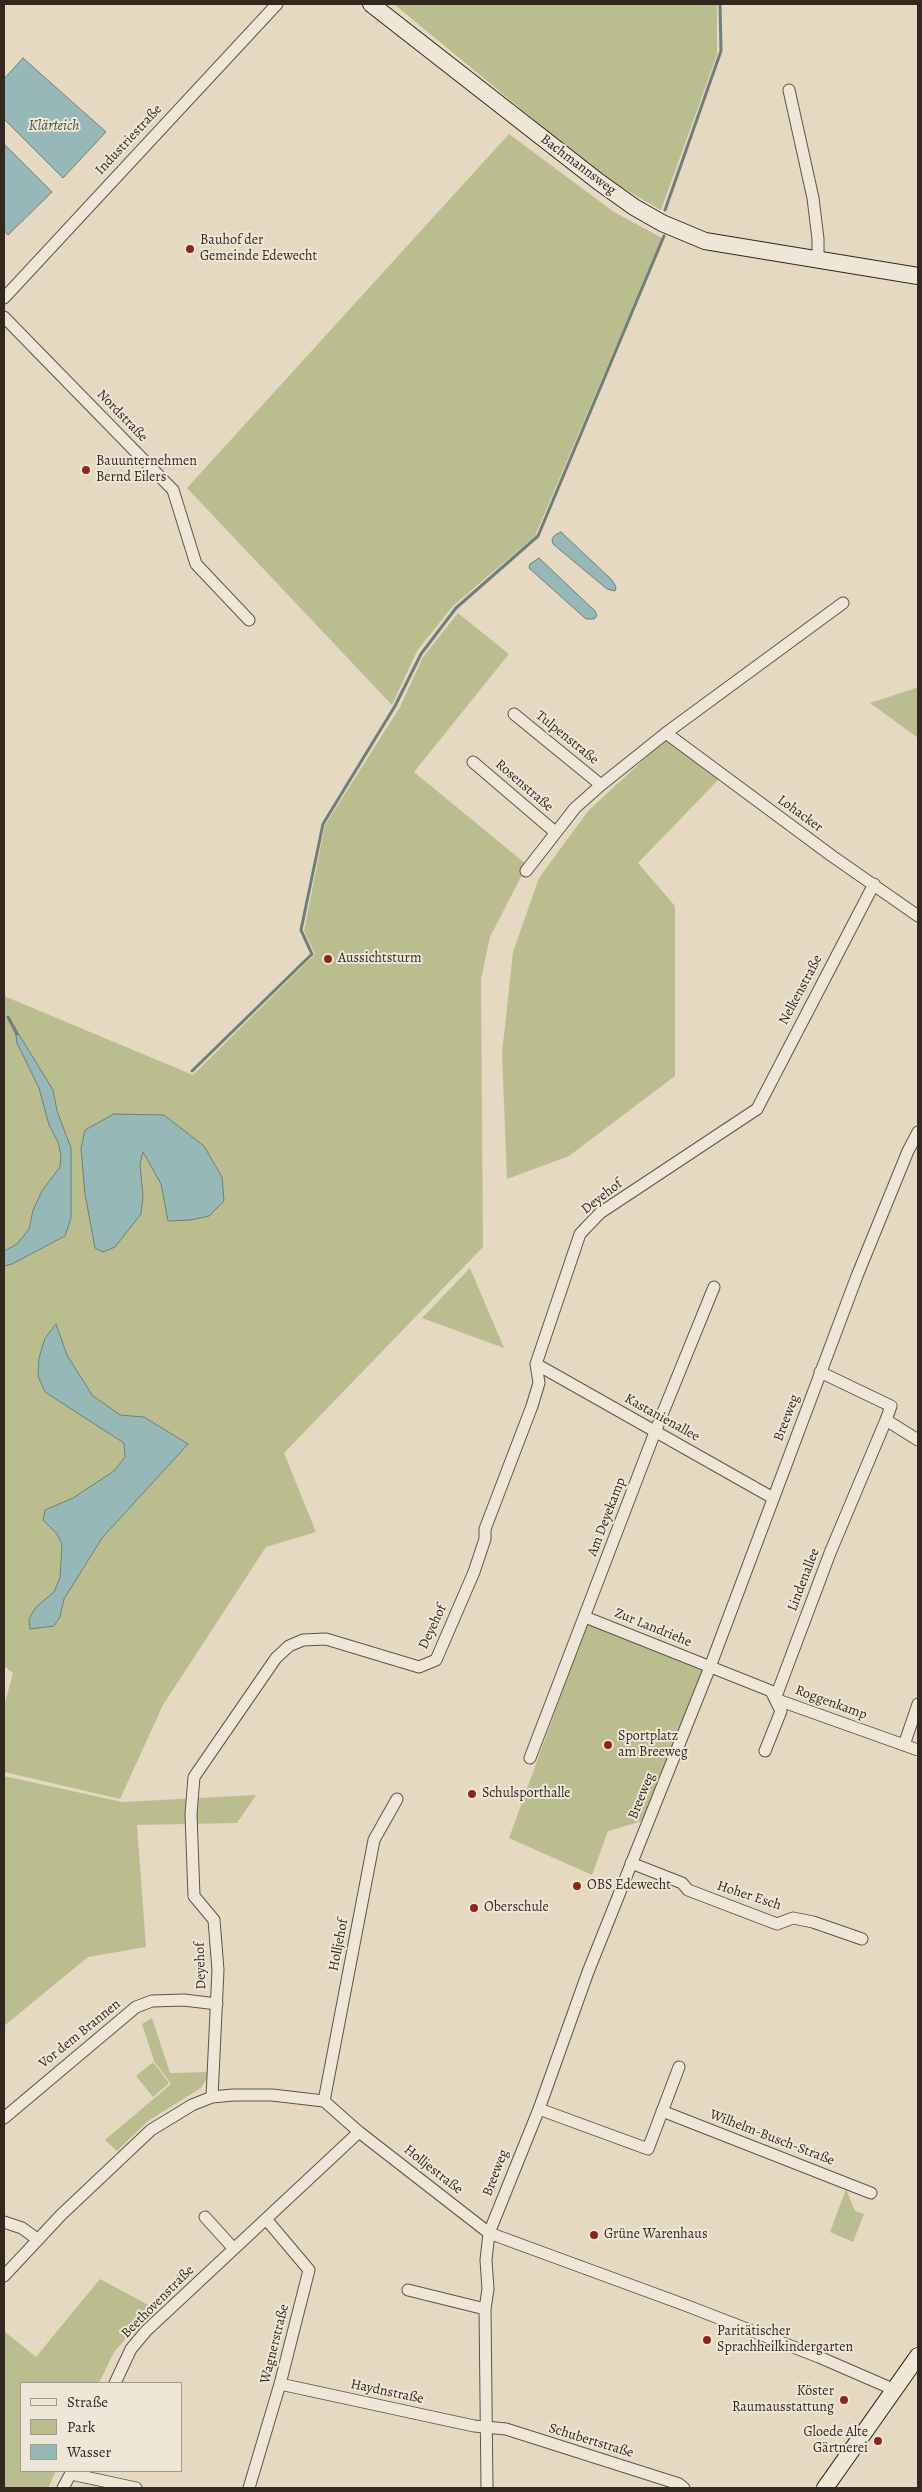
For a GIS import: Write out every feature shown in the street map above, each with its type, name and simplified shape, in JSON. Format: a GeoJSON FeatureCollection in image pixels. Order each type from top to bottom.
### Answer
{"type":"FeatureCollection","features":[{"type":"Feature","properties":{"kind":"street","name":"Industriestraße"},"geometry":{"type":"LineString","coordinates":[[4,298],[277,4]]}},
{"type":"Feature","properties":{"kind":"street","name":"Bachmannsweg"},"geometry":{"type":"LineString","coordinates":[[371,4],[599,182],[634,207],[662,223],[705,240],[918,276]]}},
{"type":"Feature","properties":{"kind":"street"},"geometry":{"type":"LineString","coordinates":[[789,90],[813,198],[818,239],[818,260]]}},
{"type":"Feature","properties":{"kind":"street","name":"Nordstraße"},"geometry":{"type":"LineString","coordinates":[[4,317],[173,490],[196,564],[249,620]]}},
{"type":"Feature","properties":{"kind":"street"},"geometry":{"type":"LineString","coordinates":[[526,871],[575,808],[601,785],[666,733],[843,603]]}},
{"type":"Feature","properties":{"kind":"street","name":"Tulpenstraße"},"geometry":{"type":"LineString","coordinates":[[514,714],[601,785]]}},
{"type":"Feature","properties":{"kind":"street","name":"Lohacker"},"geometry":{"type":"LineString","coordinates":[[666,733],[918,916]]}},
{"type":"Feature","properties":{"kind":"street","name":"Rosenstraße"},"geometry":{"type":"LineString","coordinates":[[473,762],[555,832]]}},
{"type":"Feature","properties":{"kind":"street","name":"Nelkenstraße"},"geometry":{"type":"LineString","coordinates":[[757,1109],[874,884]]}},
{"type":"Feature","properties":{"kind":"street","name":"Deyehof"},"geometry":{"type":"LineString","coordinates":[[212,2097],[217,2004],[214,1920],[194,1896],[190,1814],[194,1777],[276,1658],[290,1646],[303,1640],[326,1639],[419,1666],[436,1660],[474,1572],[485,1539],[484,1529],[532,1406],[539,1384],[536,1364],[580,1234],[600,1213],[757,1109]]}},
{"type":"Feature","properties":{"kind":"street","name":"Breeweg"},"geometry":{"type":"LineString","coordinates":[[486,2488],[485,2309],[488,2289],[486,2260],[489,2233],[539,2108],[588,1972],[710,1667],[820,1372],[908,1152],[918,1132]]}},
{"type":"Feature","properties":{"kind":"street","name":"Am Deyekamp"},"geometry":{"type":"LineString","coordinates":[[530,1758],[655,1432],[714,1287]]}},
{"type":"Feature","properties":{"kind":"street","name":"Kastanienallee"},"geometry":{"type":"LineString","coordinates":[[536,1364],[773,1498]]}},
{"type":"Feature","properties":{"kind":"street"},"geometry":{"type":"LineString","coordinates":[[820,1372],[891,1406],[886,1420],[918,1440]]}},
{"type":"Feature","properties":{"kind":"street","name":"Lindenallee"},"geometry":{"type":"LineString","coordinates":[[766,1751],[781,1711],[775,1699],[830,1553],[886,1420]]}},
{"type":"Feature","properties":{"kind":"street","name":"Zur Landriehe"},"geometry":{"type":"LineString","coordinates":[[585,1617],[710,1667]]}},
{"type":"Feature","properties":{"kind":"street","name":"Roggenkamp"},"geometry":{"type":"LineString","coordinates":[[710,1667],[771,1690],[775,1699],[918,1750]]}},
{"type":"Feature","properties":{"kind":"street"},"geometry":{"type":"LineString","coordinates":[[904,1745],[918,1704]]}},
{"type":"Feature","properties":{"kind":"street","name":"Holljehof"},"geometry":{"type":"LineString","coordinates":[[324,2101],[374,1840],[397,1799]]}},
{"type":"Feature","properties":{"kind":"street","name":"Hoher Esch"},"geometry":{"type":"LineString","coordinates":[[631,1863],[682,1883],[688,1890],[777,1924],[793,1918],[813,1922],[862,1939]]}},
{"type":"Feature","properties":{"kind":"street","name":"Vor dem Brannen"},"geometry":{"type":"LineString","coordinates":[[4,2118],[38,2087],[136,2007],[152,2001],[184,2000],[217,2004]]}},
{"type":"Feature","properties":{"kind":"street"},"geometry":{"type":"LineString","coordinates":[[539,2108],[648,2149],[679,2067]]}},
{"type":"Feature","properties":{"kind":"street"},"geometry":{"type":"LineString","coordinates":[[4,2276],[37,2239],[152,2130],[192,2105],[212,2097],[272,2095],[324,2101]]}},
{"type":"Feature","properties":{"kind":"street","name":"Holljestraße"},"geometry":{"type":"LineString","coordinates":[[324,2101],[359,2132],[489,2233],[775,2339],[895,2390]]}},
{"type":"Feature","properties":{"kind":"street","name":"Wilhelm-Busch-Straße"},"geometry":{"type":"LineString","coordinates":[[662,2111],[871,2193]]}},
{"type":"Feature","properties":{"kind":"street","name":"Beethovenstraße"},"geometry":{"type":"LineString","coordinates":[[115,2382],[131,2349],[146,2331],[359,2132]]}},
{"type":"Feature","properties":{"kind":"street"},"geometry":{"type":"LineString","coordinates":[[205,2217],[234,2249]]}},
{"type":"Feature","properties":{"kind":"street","name":"Wagnerstraße"},"geometry":{"type":"LineString","coordinates":[[249,2488],[280,2384],[309,2270],[266,2219]]}},
{"type":"Feature","properties":{"kind":"street"},"geometry":{"type":"LineString","coordinates":[[4,2222],[22,2228],[37,2239]]}},
{"type":"Feature","properties":{"kind":"street"},"geometry":{"type":"LineString","coordinates":[[408,2290],[485,2309]]}},
{"type":"Feature","properties":{"kind":"street"},"geometry":{"type":"LineString","coordinates":[[825,2488],[918,2356]]}},
{"type":"Feature","properties":{"kind":"street","name":"Haydnstraße"},"geometry":{"type":"LineString","coordinates":[[280,2384],[487,2429]]}},
{"type":"Feature","properties":{"kind":"street","name":"Schubertstraße"},"geometry":{"type":"LineString","coordinates":[[487,2429],[506,2429],[678,2484],[684,2488]]}},
{"type":"Feature","properties":{"kind":"street"},"geometry":{"type":"LineString","coordinates":[[63,2488],[71,2472],[136,2488]]}},
{"type":"Feature","properties":{"kind":"green space"},"geometry":{"type":"Polygon","coordinates":[[[394,4],[717,4],[717,55],[661,210],[602,176],[394,4]]]}},
{"type":"Feature","properties":{"kind":"green space"},"geometry":{"type":"Polygon","coordinates":[[[509,134],[614,212],[662,238],[535,536],[453,606],[417,651],[392,705],[187,488],[509,134]]]}},
{"type":"Feature","properties":{"kind":"green space"},"geometry":{"type":"Polygon","coordinates":[[[458,613],[509,654],[414,772],[527,865],[490,937],[481,979],[483,1247],[284,1453],[316,1532],[266,1547],[163,1705],[120,1799],[4,1772],[4,1706],[13,1673],[4,1666],[4,996],[193,1075],[315,954],[304,931],[325,825],[400,707],[423,657],[458,613]]]}},
{"type":"Feature","properties":{"kind":"green space"},"geometry":{"type":"Polygon","coordinates":[[[918,687],[918,738],[870,703],[918,687]]]}},
{"type":"Feature","properties":{"kind":"green space"},"geometry":{"type":"Polygon","coordinates":[[[666,739],[720,778],[638,863],[675,906],[675,1076],[569,1156],[507,1179],[502,1053],[513,952],[539,878],[588,811],[666,739]]]}},
{"type":"Feature","properties":{"kind":"green space"},"geometry":{"type":"Polygon","coordinates":[[[470,1268],[504,1348],[422,1318],[470,1268]]]}},
{"type":"Feature","properties":{"kind":"green space","name":"Sportplatz am Breeweg"},"geometry":{"type":"Polygon","coordinates":[[[587,1624],[704,1669],[643,1821],[608,1831],[592,1875],[509,1838],[587,1624]]]}},
{"type":"Feature","properties":{"kind":"green space"},"geometry":{"type":"Polygon","coordinates":[[[4,1776],[122,1802],[256,1795],[237,1823],[137,1825],[146,1947],[88,1957],[4,2026],[4,1776]]]}},
{"type":"Feature","properties":{"kind":"green space"},"geometry":{"type":"Polygon","coordinates":[[[152,2018],[170,2073],[211,2072],[201,2088],[148,2121],[117,2151],[105,2140],[171,2084],[154,2061],[142,2024],[152,2018]]]}},
{"type":"Feature","properties":{"kind":"green space"},"geometry":{"type":"Polygon","coordinates":[[[153,2062],[169,2083],[153,2097],[136,2076],[153,2062]]]}},
{"type":"Feature","properties":{"kind":"green space"},"geometry":{"type":"Polygon","coordinates":[[[846,2189],[855,2211],[864,2214],[853,2242],[830,2232],[846,2189]]]}},
{"type":"Feature","properties":{"kind":"green space"},"geometry":{"type":"Polygon","coordinates":[[[100,2279],[154,2308],[114,2352],[99,2382],[20,2382],[20,2472],[56,2472],[48,2488],[4,2488],[4,2331],[36,2357],[100,2279]]]}},
{"type":"Feature","properties":{"kind":"water","name":"Klärteich"},"geometry":{"type":"Polygon","coordinates":[[[23,58],[106,132],[63,178],[4,119],[4,79],[23,58]]]}},
{"type":"Feature","properties":{"kind":"water","name":"Klärteich"},"geometry":{"type":"Polygon","coordinates":[[[4,144],[52,192],[8,235],[4,230],[4,144]]]}},
{"type":"Feature","properties":{"kind":"water"},"geometry":{"type":"Polygon","coordinates":[[[561,532],[612,580],[616,587],[615,591],[607,589],[553,544],[552,539],[561,532]]]}},
{"type":"Feature","properties":{"kind":"water"},"geometry":{"type":"Polygon","coordinates":[[[539,558],[595,611],[597,616],[594,619],[586,619],[529,568],[530,564],[539,558]]]}},
{"type":"Feature","properties":{"kind":"water"},"geometry":{"type":"Polygon","coordinates":[[[15,1028],[53,1090],[57,1111],[71,1148],[71,1218],[65,1236],[12,1264],[4,1266],[4,1251],[17,1244],[29,1229],[33,1210],[42,1191],[60,1167],[61,1155],[58,1142],[49,1125],[39,1088],[17,1043],[15,1028]]]}},
{"type":"Feature","properties":{"kind":"water"},"geometry":{"type":"Polygon","coordinates":[[[114,1114],[164,1115],[204,1146],[222,1177],[224,1201],[209,1216],[191,1220],[168,1221],[161,1184],[143,1152],[140,1164],[143,1196],[141,1214],[115,1247],[103,1252],[95,1248],[85,1194],[81,1148],[85,1130],[114,1114]]]}},
{"type":"Feature","properties":{"kind":"water"},"geometry":{"type":"Polygon","coordinates":[[[56,1324],[67,1355],[92,1395],[120,1415],[144,1417],[188,1444],[102,1538],[64,1599],[60,1617],[54,1626],[30,1629],[29,1619],[36,1607],[54,1592],[60,1578],[62,1544],[57,1534],[43,1520],[45,1510],[73,1498],[114,1471],[125,1457],[124,1443],[45,1392],[38,1376],[39,1358],[45,1338],[56,1324]]]}},
{"type":"Feature","properties":{"kind":"waterway"},"geometry":{"type":"LineString","coordinates":[[665,210],[721,51],[720,4]]}},
{"type":"Feature","properties":{"kind":"waterway"},"geometry":{"type":"LineString","coordinates":[[192,1071],[312,954],[301,930],[323,824],[395,706],[421,654],[456,608],[538,536],[664,236]]}},
{"type":"Feature","properties":{"kind":"waterway"},"geometry":{"type":"LineString","coordinates":[[8,1017],[17,1034]]}},
{"type":"Feature","properties":{"kind":"place","name":"Bauhof der Gemeinde Edewecht"},"geometry":{"type":"Point","coordinates":[190,249]}},
{"type":"Feature","properties":{"kind":"place","name":"Bauunternehmen Bernd Eilers"},"geometry":{"type":"Point","coordinates":[86,470]}},
{"type":"Feature","properties":{"kind":"place","name":"Aussichtsturm"},"geometry":{"type":"Point","coordinates":[328,959]}},
{"type":"Feature","properties":{"kind":"place","name":"Sportplatz am Breeweg"},"geometry":{"type":"Point","coordinates":[608,1745]}},
{"type":"Feature","properties":{"kind":"place","name":"Schulsporthalle"},"geometry":{"type":"Point","coordinates":[472,1794]}},
{"type":"Feature","properties":{"kind":"place","name":"OBS Edewecht"},"geometry":{"type":"Point","coordinates":[577,1886]}},
{"type":"Feature","properties":{"kind":"place","name":"Oberschule"},"geometry":{"type":"Point","coordinates":[474,1908]}},
{"type":"Feature","properties":{"kind":"place","name":"Grüne Warenhaus"},"geometry":{"type":"Point","coordinates":[594,2235]}},
{"type":"Feature","properties":{"kind":"place","name":"Paritätischer Sprachheilkindergarten"},"geometry":{"type":"Point","coordinates":[707,2340]}},
{"type":"Feature","properties":{"kind":"place","name":"Köster Raumausstattung"},"geometry":{"type":"Point","coordinates":[844,2400]}},
{"type":"Feature","properties":{"kind":"place","name":"Gloede Alte Gärtnerei"},"geometry":{"type":"Point","coordinates":[878,2441]}}]}
